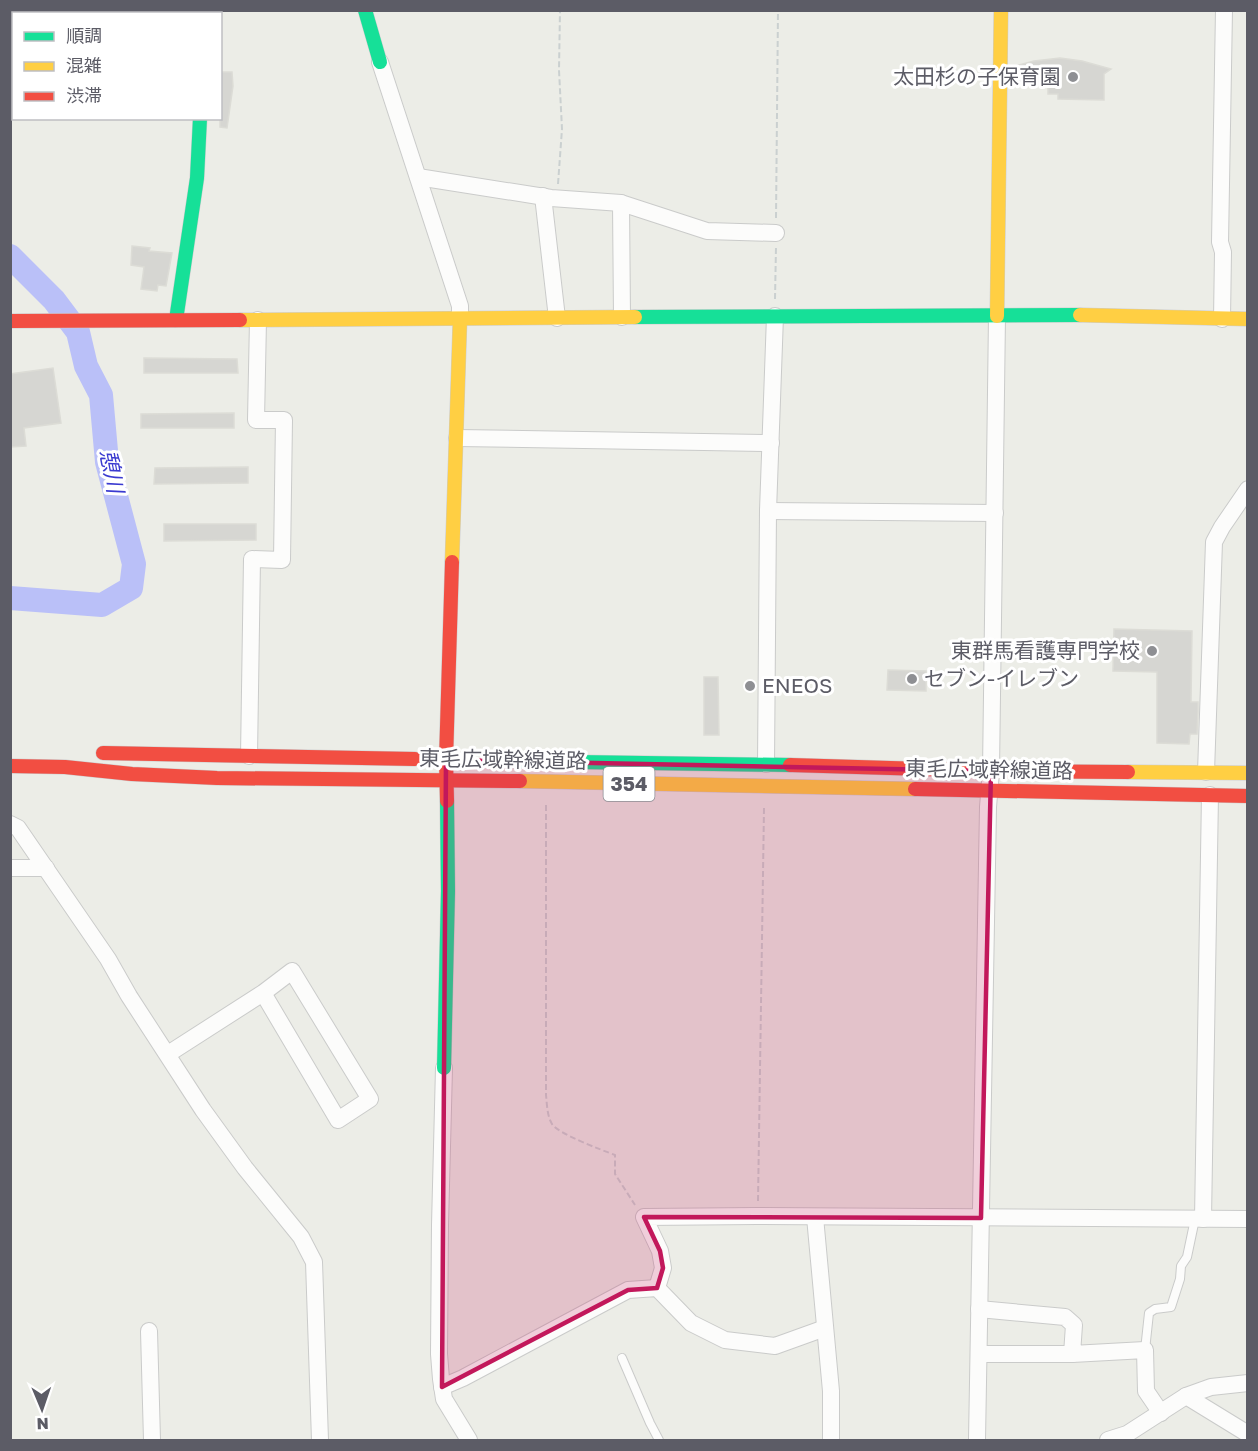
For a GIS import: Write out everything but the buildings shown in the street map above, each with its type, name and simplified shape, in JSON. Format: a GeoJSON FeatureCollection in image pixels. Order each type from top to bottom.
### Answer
{"type":"FeatureCollection","features":[{"type":"Feature","properties":{"kind":"main road"},"geometry":{"type":"LineString","coordinates":[[365,10],[380,62]]}},
{"type":"Feature","properties":{"kind":"main road"},"geometry":{"type":"LineString","coordinates":[[997,316],[1001,10]]}},
{"type":"Feature","properties":{"kind":"main road"},"geometry":{"type":"LineString","coordinates":[[176,320],[197,178],[200,120]]}},
{"type":"Feature","properties":{"kind":"main road"},"geometry":{"type":"LineString","coordinates":[[10,321],[1075,315],[1248,319]]}},
{"type":"Feature","properties":{"kind":"main road"},"geometry":{"type":"LineString","coordinates":[[444,1068],[448,891],[447,780],[441,760],[457,438],[460,319]]}},
{"type":"Feature","properties":{"kind":"main road","name":"東毛広域幹線道路"},"geometry":{"type":"LineString","coordinates":[[94,753],[441,760]]}},
{"type":"Feature","properties":{"kind":"main road","name":"東毛広域幹線道路"},"geometry":{"type":"LineString","coordinates":[[494,760],[766,764],[991,771],[1248,773]]}},
{"type":"Feature","properties":{"kind":"main road","name":"東毛広域幹線道路"},"geometry":{"type":"LineString","coordinates":[[10,766],[65,767],[132,774],[217,778],[447,780],[1248,796]]}},
{"type":"Feature","properties":{"kind":"street"},"geometry":{"type":"LineString","coordinates":[[1222,319],[1223,252],[1220,242],[1224,10]]}},
{"type":"Feature","properties":{"kind":"street"},"geometry":{"type":"LineString","coordinates":[[380,62],[460,306],[460,319]]}},
{"type":"Feature","properties":{"kind":"street"},"geometry":{"type":"LineString","coordinates":[[418,177],[550,197],[621,203],[707,231],[776,233]]}},
{"type":"Feature","properties":{"kind":"street"},"geometry":{"type":"LineString","coordinates":[[550,197],[557,318]]}},
{"type":"Feature","properties":{"kind":"street"},"geometry":{"type":"LineString","coordinates":[[621,203],[622,318]]}},
{"type":"Feature","properties":{"kind":"street"},"geometry":{"type":"LineString","coordinates":[[766,764],[768,511],[775,316]]}},
{"type":"Feature","properties":{"kind":"street"},"geometry":{"type":"LineString","coordinates":[[977,1440],[991,771],[997,316]]}},
{"type":"Feature","properties":{"kind":"street"},"geometry":{"type":"LineString","coordinates":[[249,756],[252,559],[282,560],[284,420],[256,420],[258,320]]}},
{"type":"Feature","properties":{"kind":"street"},"geometry":{"type":"LineString","coordinates":[[457,438],[771,443]]}},
{"type":"Feature","properties":{"kind":"street"},"geometry":{"type":"LineString","coordinates":[[1206,772],[1214,542],[1248,489]]}},
{"type":"Feature","properties":{"kind":"street"},"geometry":{"type":"LineString","coordinates":[[768,511],[995,513]]}},
{"type":"Feature","properties":{"kind":"street"},"geometry":{"type":"LineString","coordinates":[[1199,1219],[1210,795]]}},
{"type":"Feature","properties":{"kind":"street"},"geometry":{"type":"LineString","coordinates":[[10,824],[18,828],[108,959],[129,996],[203,1110],[245,1168],[301,1237],[314,1262],[320,1440]]}},
{"type":"Feature","properties":{"kind":"street"},"geometry":{"type":"LineString","coordinates":[[10,868],[46,868]]}},
{"type":"Feature","properties":{"kind":"street"},"geometry":{"type":"LineString","coordinates":[[168,1054],[263,993],[292,971],[370,1099],[338,1120],[263,993]]}},
{"type":"Feature","properties":{"kind":"street"},"geometry":{"type":"LineString","coordinates":[[444,1068],[439,1354],[444,1399],[469,1440]]}},
{"type":"Feature","properties":{"kind":"street"},"geometry":{"type":"LineString","coordinates":[[657,1288],[663,1268],[660,1251],[644,1217],[1248,1219]]}},
{"type":"Feature","properties":{"kind":"street"},"geometry":{"type":"LineString","coordinates":[[815,1217],[831,1391],[831,1440]]}},
{"type":"Feature","properties":{"kind":"street"},"geometry":{"type":"LineString","coordinates":[[442,1387],[464,1378],[628,1290],[657,1288],[691,1323],[725,1340],[775,1346],[825,1328]]}},
{"type":"Feature","properties":{"kind":"street"},"geometry":{"type":"LineString","coordinates":[[979,1309],[1065,1317],[1074,1325],[1072,1354]]}},
{"type":"Feature","properties":{"kind":"street"},"geometry":{"type":"LineString","coordinates":[[149,1331],[152,1440]]}},
{"type":"Feature","properties":{"kind":"street"},"geometry":{"type":"LineString","coordinates":[[978,1354],[1072,1354],[1144,1350],[1146,1391],[1161,1413]]}},
{"type":"Feature","properties":{"kind":"street"},"geometry":{"type":"LineString","coordinates":[[1108,1440],[1127,1434],[1186,1396],[1211,1387],[1248,1383]]}},
{"type":"Feature","properties":{"kind":"street"},"geometry":{"type":"LineString","coordinates":[[1186,1396],[1248,1434]]}},
{"type":"Feature","properties":{"kind":"lane"},"geometry":{"type":"LineString","coordinates":[[1144,1350],[1149,1313],[1155,1309],[1171,1307],[1180,1280],[1181,1266],[1188,1257],[1199,1219]]}},
{"type":"Feature","properties":{"kind":"lane"},"geometry":{"type":"LineString","coordinates":[[622,1358],[659,1440]]}},
{"type":"Feature","properties":{"kind":"path"},"geometry":{"type":"LineString","coordinates":[[550,197],[562,129],[559,70],[560,10]]}},
{"type":"Feature","properties":{"kind":"path"},"geometry":{"type":"LineString","coordinates":[[775,316],[778,10]]}},
{"type":"Feature","properties":{"kind":"path"},"geometry":{"type":"LineString","coordinates":[[546,782],[546,1095],[552,1125],[564,1134],[615,1155],[615,1174],[644,1217]]}},
{"type":"Feature","properties":{"kind":"path"},"geometry":{"type":"LineString","coordinates":[[757,1216],[764,787]]}},
{"type":"Feature","properties":{"kind":"highlighted area"},"geometry":{"type":"Polygon","coordinates":[[[446,760],[991,771],[981,1218],[644,1217],[660,1251],[663,1268],[657,1288],[628,1290],[442,1387],[446,760]]]}},
{"type":"Feature","properties":{"kind":"waterway","name":"憩川"},"geometry":{"type":"LineString","coordinates":[[10,256],[54,300],[78,332],[86,366],[101,395],[107,462],[134,564],[131,588],[102,605],[10,598]]}},
{"type":"Feature","properties":{"kind":"traffic: fast"},"geometry":{"type":"LineString","coordinates":[[365,10],[380,62]]}},
{"type":"Feature","properties":{"kind":"traffic: fast"},"geometry":{"type":"LineString","coordinates":[[176,320],[197,178],[200,120]]}},
{"type":"Feature","properties":{"kind":"traffic: fast"},"geometry":{"type":"LineString","coordinates":[[635,317],[1080,315]]}},
{"type":"Feature","properties":{"kind":"traffic: fast"},"geometry":{"type":"LineString","coordinates":[[502,761],[790,765]]}},
{"type":"Feature","properties":{"kind":"traffic: fast"},"geometry":{"type":"LineString","coordinates":[[444,1068],[448,891],[447,801]]}},
{"type":"Feature","properties":{"kind":"traffic: slow"},"geometry":{"type":"LineString","coordinates":[[997,316],[1001,10]]}},
{"type":"Feature","properties":{"kind":"traffic: slow"},"geometry":{"type":"LineString","coordinates":[[1080,315],[1248,319]]}},
{"type":"Feature","properties":{"kind":"traffic: slow"},"geometry":{"type":"LineString","coordinates":[[240,320],[635,317]]}},
{"type":"Feature","properties":{"kind":"traffic: slow"},"geometry":{"type":"LineString","coordinates":[[452,562],[460,319]]}},
{"type":"Feature","properties":{"kind":"traffic: slow"},"geometry":{"type":"LineString","coordinates":[[1128,772],[1248,773]]}},
{"type":"Feature","properties":{"kind":"traffic: slow"},"geometry":{"type":"LineString","coordinates":[[520,781],[915,789]]}},
{"type":"Feature","properties":{"kind":"traffic: jam"},"geometry":{"type":"LineString","coordinates":[[10,321],[240,320]]}},
{"type":"Feature","properties":{"kind":"traffic: jam"},"geometry":{"type":"LineString","coordinates":[[447,801],[446,760],[452,562]]}},
{"type":"Feature","properties":{"kind":"traffic: jam"},"geometry":{"type":"LineString","coordinates":[[103,753],[415,759]]}},
{"type":"Feature","properties":{"kind":"traffic: jam"},"geometry":{"type":"LineString","coordinates":[[790,765],[991,771],[1128,772]]}},
{"type":"Feature","properties":{"kind":"traffic: jam"},"geometry":{"type":"LineString","coordinates":[[10,766],[65,767],[132,774],[217,778],[520,781]]}},
{"type":"Feature","properties":{"kind":"traffic: jam"},"geometry":{"type":"LineString","coordinates":[[915,789],[1248,796]]}},
{"type":"Feature","properties":{"kind":"place","name":"太田杉の子保育園"},"geometry":{"type":"Point","coordinates":[1073,77]}},
{"type":"Feature","properties":{"kind":"place","name":"東群馬看護専門学校"},"geometry":{"type":"Point","coordinates":[1152,651]}},
{"type":"Feature","properties":{"kind":"place","name":"セブン-イレブン"},"geometry":{"type":"Point","coordinates":[912,679]}},
{"type":"Feature","properties":{"kind":"place","name":"ENEOS"},"geometry":{"type":"Point","coordinates":[750,686]}}]}
